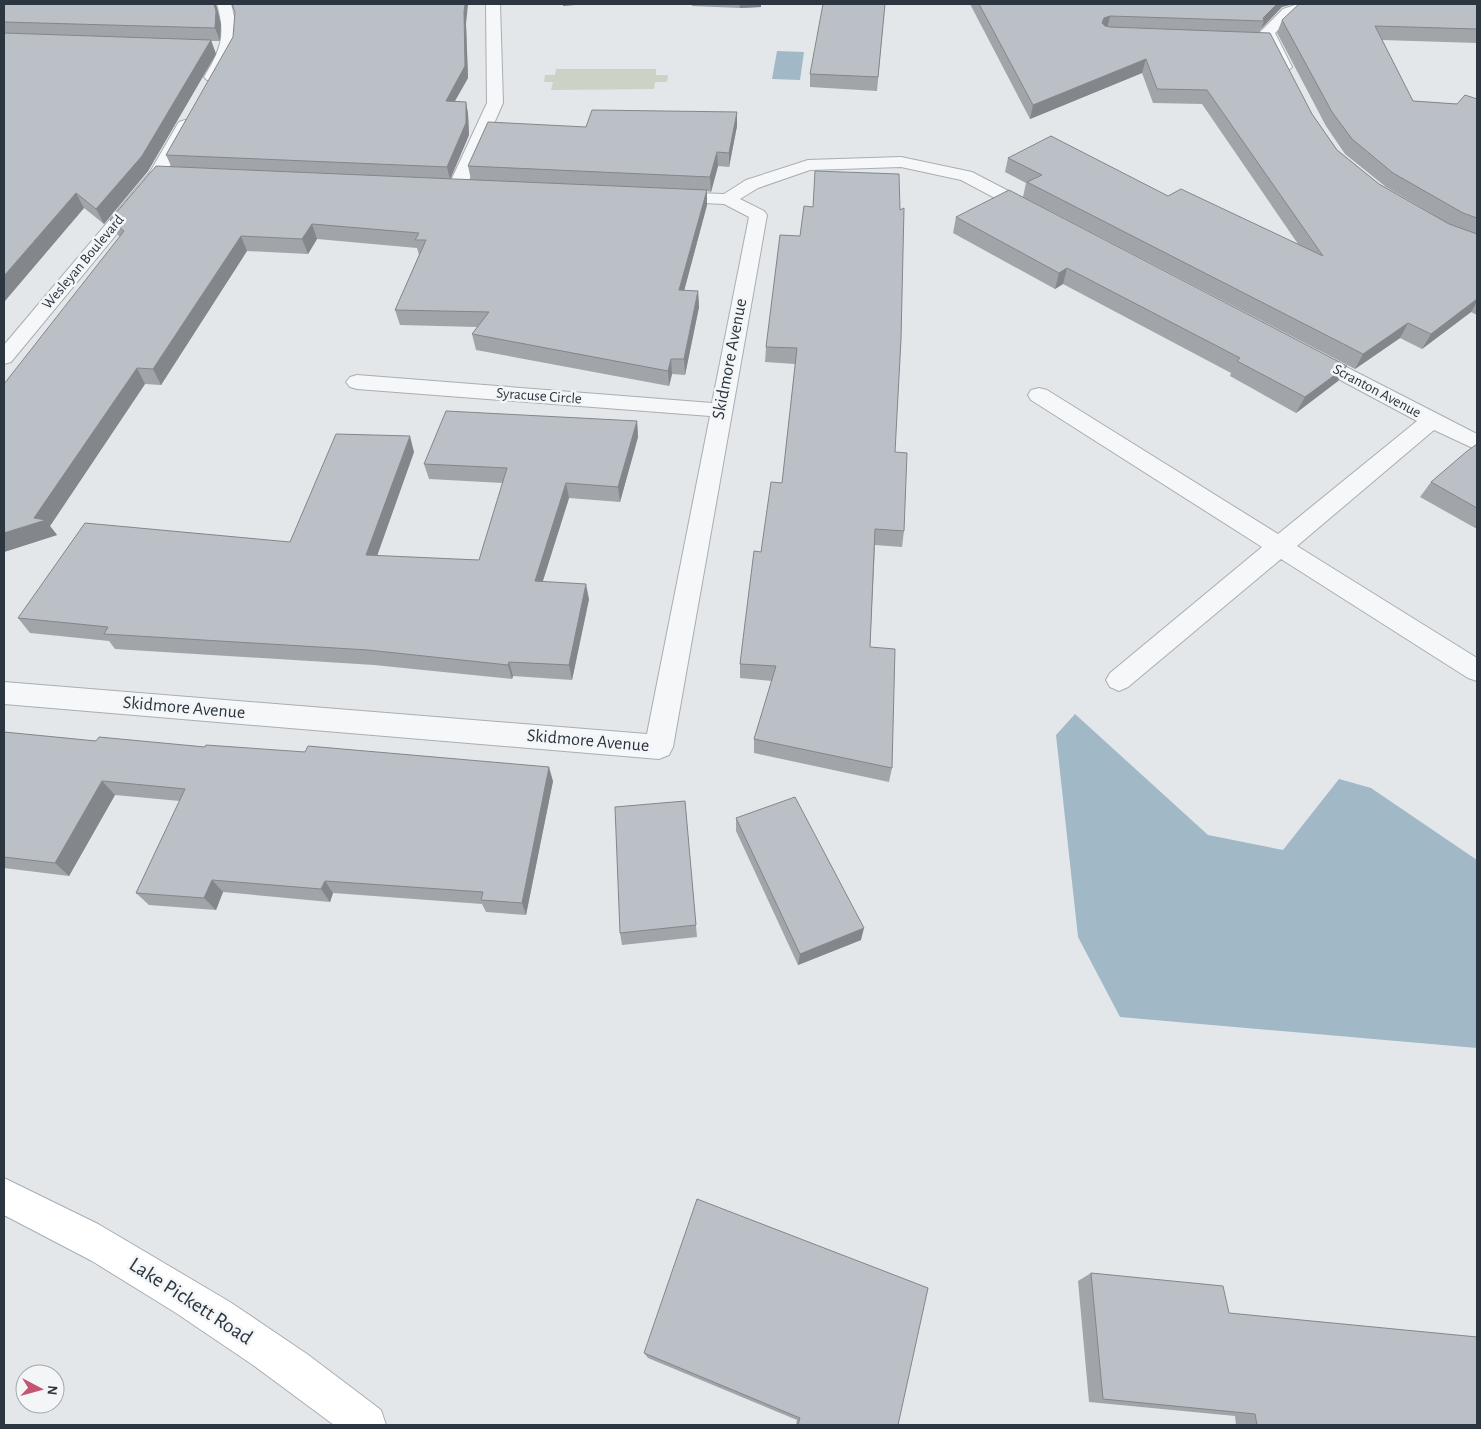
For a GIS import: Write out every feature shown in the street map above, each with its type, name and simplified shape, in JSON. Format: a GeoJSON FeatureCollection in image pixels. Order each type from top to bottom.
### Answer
{"type":"FeatureCollection","features":[{"type":"Feature","properties":{"kind":"main road","name":"Lake Pickett Road"},"geometry":{"type":"LineString","coordinates":[[4,1196],[104,1246],[211,1312],[317,1385],[366,1425]]}},
{"type":"Feature","properties":{"kind":"street"},"geometry":{"type":"LineString","coordinates":[[205,90],[229,48],[230,24],[224,4]]}},
{"type":"Feature","properties":{"kind":"street"},"geometry":{"type":"LineString","coordinates":[[457,187],[495,103],[493,4]]}},
{"type":"Feature","properties":{"kind":"street"},"geometry":{"type":"LineString","coordinates":[[1293,84],[1267,32],[1288,12],[1311,4]]}},
{"type":"Feature","properties":{"kind":"street"},"geometry":{"type":"LineString","coordinates":[[1251,40],[1270,41]]}},
{"type":"Feature","properties":{"kind":"street"},"geometry":{"type":"LineString","coordinates":[[209,47],[229,48]]}},
{"type":"Feature","properties":{"kind":"street","name":"Wesleyan Boulevard"},"geometry":{"type":"LineString","coordinates":[[4,358],[156,174],[195,106]]}},
{"type":"Feature","properties":{"kind":"street"},"geometry":{"type":"LineString","coordinates":[[650,196],[727,200],[752,184],[808,165],[901,162],[966,176],[1054,222]]}},
{"type":"Feature","properties":{"kind":"street"},"geometry":{"type":"LineString","coordinates":[[156,174],[176,174]]}},
{"type":"Feature","properties":{"kind":"street"},"geometry":{"type":"LineString","coordinates":[[438,186],[477,188]]}},
{"type":"Feature","properties":{"kind":"street","name":"Skidmore Avenue"},"geometry":{"type":"LineString","coordinates":[[4,693],[658,747],[758,215],[727,200]]}},
{"type":"Feature","properties":{"kind":"street","name":"Scranton Avenue"},"geometry":{"type":"LineString","coordinates":[[1291,346],[1477,443]]}},
{"type":"Feature","properties":{"kind":"street","name":"Syracuse Circle"},"geometry":{"type":"LineString","coordinates":[[357,382],[720,410]]}},
{"type":"Feature","properties":{"kind":"street"},"geometry":{"type":"LineString","coordinates":[[1039,395],[1477,671]]}},
{"type":"Feature","properties":{"kind":"street"},"geometry":{"type":"LineString","coordinates":[[1119,680],[1432,420]]}},
{"type":"Feature","properties":{"kind":"green space"},"geometry":{"type":"Polygon","coordinates":[[[556,69],[656,69],[656,75],[668,75],[667,82],[655,82],[654,89],[551,90],[553,82],[544,82],[545,75],[555,75],[556,69]]]}},
{"type":"Feature","properties":{"kind":"water"},"geometry":{"type":"Polygon","coordinates":[[[777,51],[804,52],[800,80],[772,79],[777,51]]]}},
{"type":"Feature","properties":{"kind":"water"},"geometry":{"type":"Polygon","coordinates":[[[1075,714],[1208,835],[1283,850],[1339,779],[1371,788],[1477,860],[1477,1048],[1120,1017],[1078,937],[1056,735],[1075,714]]]}},
{"type":"Feature","properties":{"kind":"building"},"geometry":{"type":"Polygon","coordinates":[[[4,4],[214,4],[216,11],[215,28],[4,22],[4,4]]]}},
{"type":"Feature","properties":{"kind":"building"},"geometry":{"type":"Polygon","coordinates":[[[232,4],[465,4],[465,66],[446,101],[466,102],[466,123],[447,167],[166,155],[233,37],[235,12],[232,4]]]}},
{"type":"Feature","properties":{"kind":"building"},"geometry":{"type":"Polygon","coordinates":[[[823,4],[885,4],[878,77],[810,74],[823,4]]]}},
{"type":"Feature","properties":{"kind":"building"},"geometry":{"type":"Polygon","coordinates":[[[979,4],[1277,4],[1263,18],[1264,21],[1110,16],[1104,18],[1102,23],[1110,27],[1270,33],[1312,114],[1337,150],[1379,184],[1449,224],[1477,234],[1477,299],[1431,334],[1408,323],[1363,354],[1027,182],[1042,175],[1008,158],[1051,136],[1168,196],[1181,189],[1323,256],[1207,90],[1157,89],[1146,59],[1033,105],[979,4]]]}},
{"type":"Feature","properties":{"kind":"building"},"geometry":{"type":"Polygon","coordinates":[[[1299,4],[1477,4],[1477,29],[1375,26],[1413,101],[1457,104],[1465,95],[1477,99],[1477,218],[1463,213],[1393,173],[1352,139],[1332,112],[1282,20],[1299,4]]]}},
{"type":"Feature","properties":{"kind":"building"},"geometry":{"type":"Polygon","coordinates":[[[4,33],[211,40],[142,156],[96,209],[76,193],[4,276],[4,33]]]}},
{"type":"Feature","properties":{"kind":"building"},"geometry":{"type":"Polygon","coordinates":[[[592,110],[737,112],[729,153],[717,152],[710,177],[468,166],[488,122],[586,127],[592,110]]]}},
{"type":"Feature","properties":{"kind":"building"},"geometry":{"type":"Polygon","coordinates":[[[156,166],[707,190],[679,290],[698,291],[684,359],[671,359],[668,371],[472,334],[489,312],[395,310],[426,240],[415,240],[419,233],[312,224],[302,239],[241,236],[153,369],[137,368],[34,518],[46,520],[4,533],[4,384],[124,231],[110,220],[156,166]]]}},
{"type":"Feature","properties":{"kind":"building"},"geometry":{"type":"Polygon","coordinates":[[[815,171],[899,174],[900,210],[904,208],[901,339],[895,452],[907,453],[904,531],[875,529],[870,647],[895,649],[892,768],[754,739],[776,666],[740,664],[754,551],[761,552],[771,482],[782,483],[797,348],[766,347],[780,235],[800,236],[804,206],[813,207],[815,171]]]}},
{"type":"Feature","properties":{"kind":"building"},"geometry":{"type":"Polygon","coordinates":[[[1009,190],[1347,366],[1305,397],[1237,361],[1240,358],[1067,268],[1059,273],[956,217],[1009,190]]]}},
{"type":"Feature","properties":{"kind":"building"},"geometry":{"type":"Polygon","coordinates":[[[446,411],[637,421],[618,487],[566,483],[535,581],[586,584],[569,665],[509,662],[508,665],[368,650],[104,634],[108,627],[18,618],[85,523],[290,542],[336,434],[410,436],[366,555],[479,560],[507,468],[424,464],[446,411]]]}},
{"type":"Feature","properties":{"kind":"building"},"geometry":{"type":"Polygon","coordinates":[[[1477,444],[1477,508],[1431,482],[1477,444]]]}},
{"type":"Feature","properties":{"kind":"building"},"geometry":{"type":"Polygon","coordinates":[[[4,732],[96,741],[99,737],[205,747],[206,745],[305,752],[308,746],[549,767],[522,903],[481,900],[483,892],[325,881],[321,889],[212,880],[204,898],[136,893],[185,789],[102,781],[55,863],[4,857],[4,732]]]}},
{"type":"Feature","properties":{"kind":"building"},"geometry":{"type":"Polygon","coordinates":[[[795,797],[864,928],[800,954],[736,818],[795,797]]]}},
{"type":"Feature","properties":{"kind":"building"},"geometry":{"type":"Polygon","coordinates":[[[685,801],[696,925],[620,933],[615,807],[685,801]]]}},
{"type":"Feature","properties":{"kind":"building"},"geometry":{"type":"Polygon","coordinates":[[[697,1199],[928,1288],[898,1425],[798,1425],[800,1418],[644,1353],[697,1199]]]}},
{"type":"Feature","properties":{"kind":"building"},"geometry":{"type":"Polygon","coordinates":[[[1091,1273],[1223,1286],[1229,1313],[1477,1337],[1477,1425],[1257,1425],[1255,1414],[1103,1399],[1091,1273]]]}}]}
